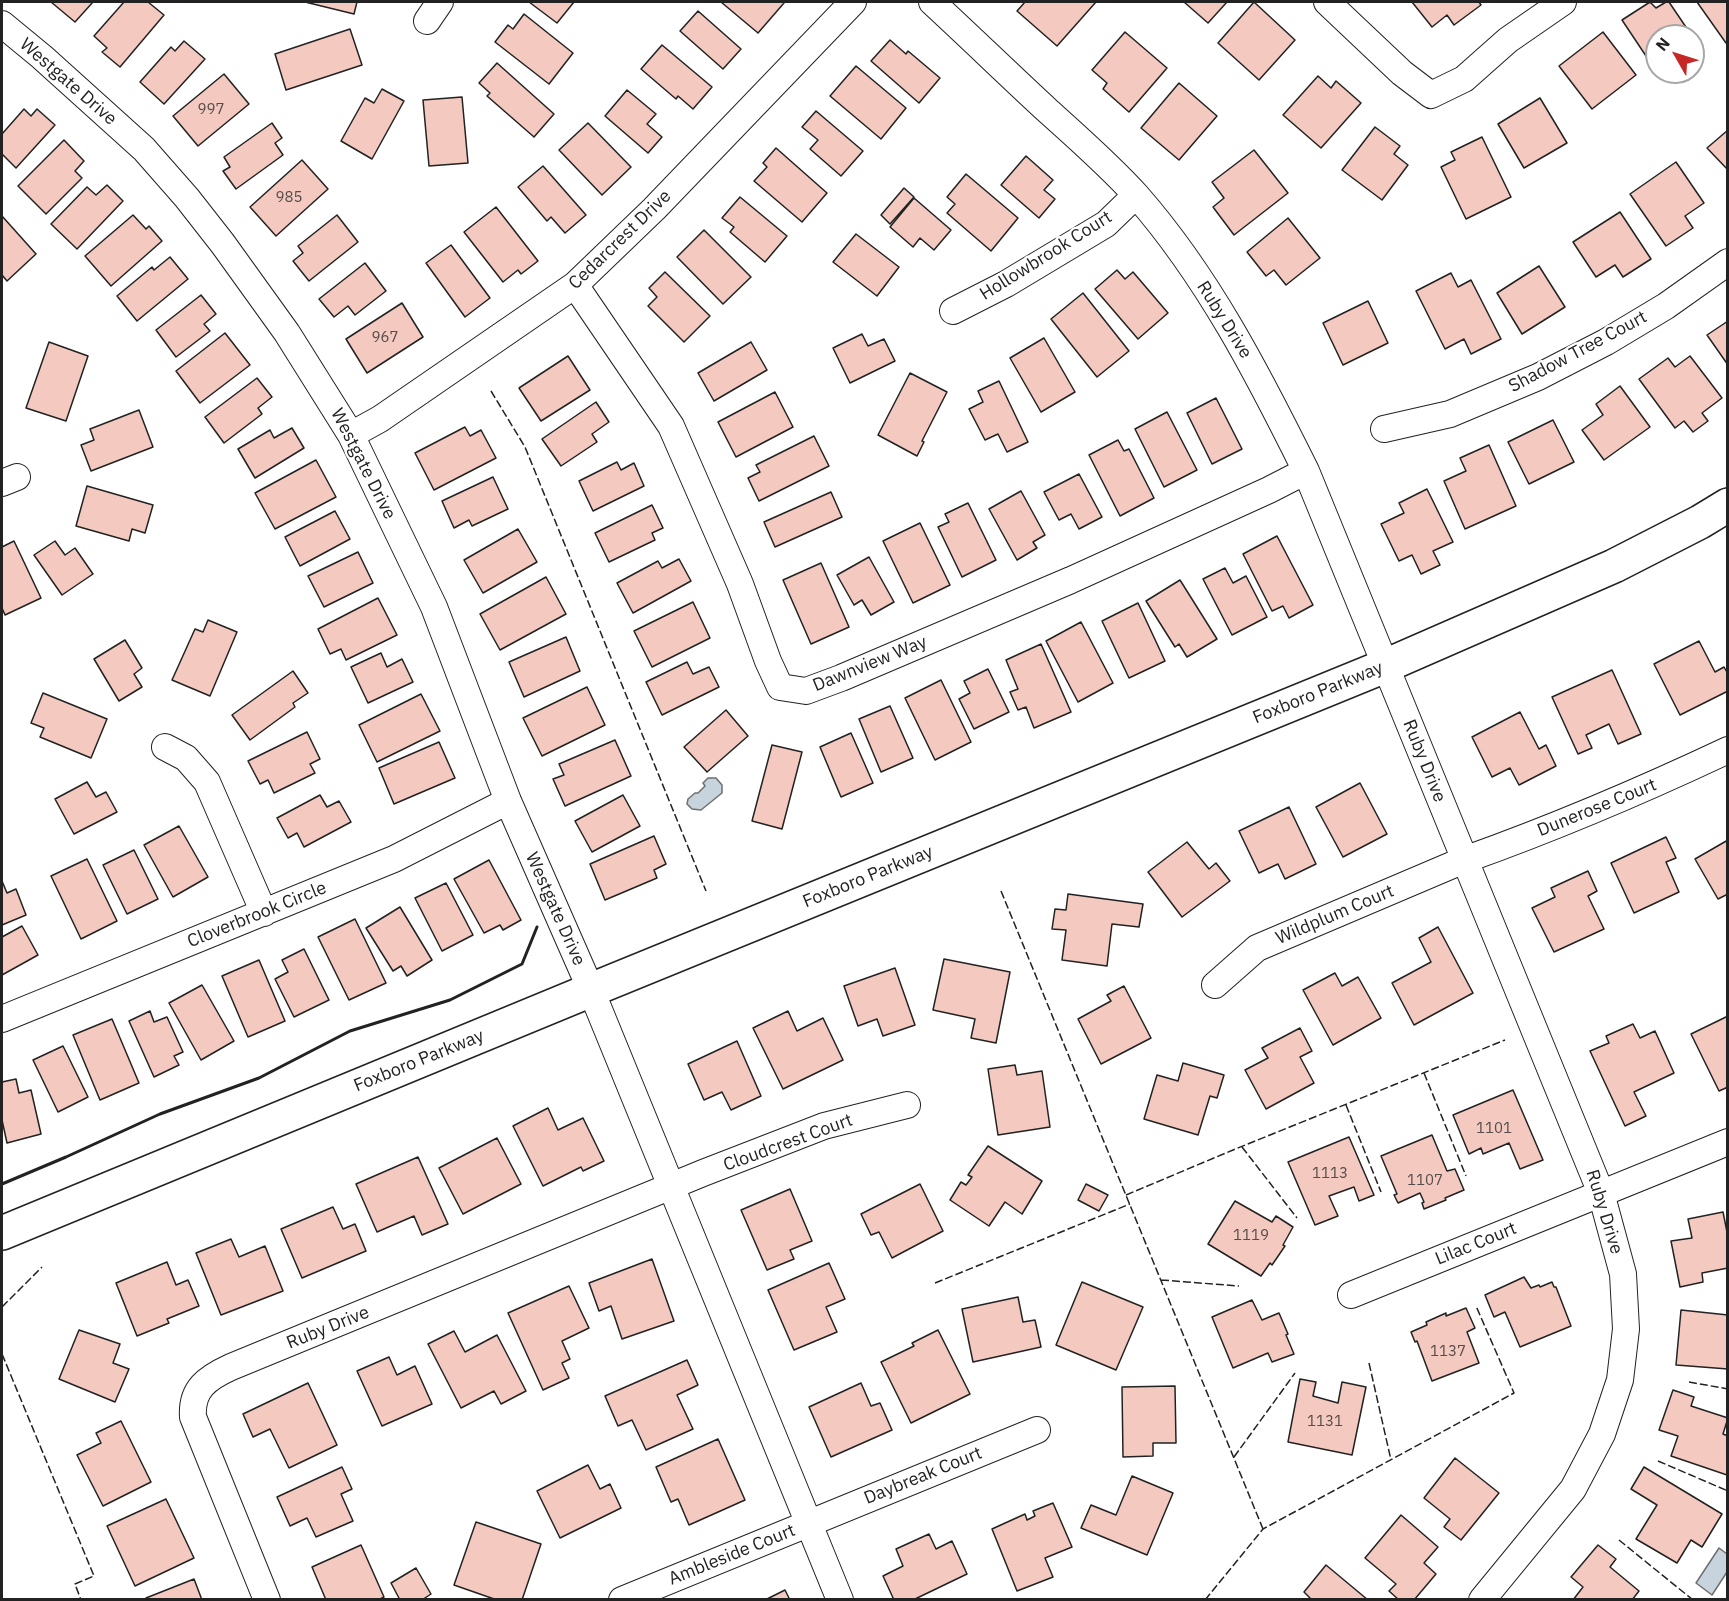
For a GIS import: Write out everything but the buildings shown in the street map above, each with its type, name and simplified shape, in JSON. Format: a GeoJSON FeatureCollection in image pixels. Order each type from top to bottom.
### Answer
{"type":"FeatureCollection","features":[{"type":"Feature","properties":{"kind":"main road","name":"Foxboro Parkway"},"geometry":{"type":"LineString","coordinates":[[2,1233],[1385,666],[1614,566],[1728,505]]}},
{"type":"Feature","properties":{"kind":"street","name":"Cedarcrest Drive"},"geometry":{"type":"LineString","coordinates":[[351,435],[380,419],[575,285],[654,209],[853,2]]}},
{"type":"Feature","properties":{"kind":"street","name":"Ruby Drive"},"geometry":{"type":"LineString","coordinates":[[932,2],[1136,195],[1162,227],[1229,324],[1306,471],[1601,1193],[1623,1274],[1626,1329],[1620,1380],[1602,1434],[1573,1490],[1482,1599]]}},
{"type":"Feature","properties":{"kind":"street"},"geometry":{"type":"LineString","coordinates":[[1327,2],[1402,74],[1431,95],[1464,79],[1508,40],[1563,2]]}},
{"type":"Feature","properties":{"kind":"street","name":"Westgate Drive"},"geometry":{"type":"LineString","coordinates":[[4,30],[42,57],[144,149],[187,198],[288,333],[351,435],[434,607],[508,801],[591,990],[840,1599]]}},
{"type":"Feature","properties":{"kind":"street","name":"Hollowbrook Court"},"geometry":{"type":"LineString","coordinates":[[953,311],[1006,284],[1106,224],[1136,195]]}},
{"type":"Feature","properties":{"kind":"street","name":"Shadow Tree Court"},"geometry":{"type":"LineString","coordinates":[[1384,429],[1449,414],[1538,377],[1606,342],[1666,306],[1728,262]]}},
{"type":"Feature","properties":{"kind":"street","name":"Dawnview Way"},"geometry":{"type":"LineString","coordinates":[[575,285],[671,426],[740,584],[780,687],[806,691],[841,678],[1071,580],[1306,471]]}},
{"type":"Feature","properties":{"kind":"street"},"geometry":{"type":"LineString","coordinates":[[165,747],[186,758],[207,782],[264,912]]}},
{"type":"Feature","properties":{"kind":"street","name":"Dunerose Court"},"geometry":{"type":"LineString","coordinates":[[1464,860],[1497,849],[1655,784],[1728,750]]}},
{"type":"Feature","properties":{"kind":"street","name":"Cloverbrook Circle"},"geometry":{"type":"LineString","coordinates":[[2,1020],[394,859],[508,801]]}},
{"type":"Feature","properties":{"kind":"street","name":"Wildplum Court"},"geometry":{"type":"LineString","coordinates":[[1215,985],[1257,948],[1464,860]]}},
{"type":"Feature","properties":{"kind":"street","name":"Cloudcrest Court"},"geometry":{"type":"LineString","coordinates":[[671,1187],[824,1126],[907,1105]]}},
{"type":"Feature","properties":{"kind":"street","name":"Lilac Court"},"geometry":{"type":"LineString","coordinates":[[1351,1295],[1728,1142]]}},
{"type":"Feature","properties":{"kind":"street","name":"Ruby Drive"},"geometry":{"type":"LineString","coordinates":[[267,1599],[193,1417],[195,1396],[201,1385],[221,1371],[671,1187]]}},
{"type":"Feature","properties":{"kind":"street","name":"Daybreak Court"},"geometry":{"type":"LineString","coordinates":[[809,1524],[1037,1430]]}},
{"type":"Feature","properties":{"kind":"street","name":"Ambleside Court"},"geometry":{"type":"LineString","coordinates":[[622,1599],[809,1524]]}},
{"type":"Feature","properties":{"kind":"shaded area"},"geometry":{"type":"Polygon","coordinates":[[[708,778],[716,778],[722,785],[722,793],[701,810],[692,809],[687,804],[688,799],[705,786],[703,783],[708,778]]]}},
{"type":"Feature","properties":{"kind":"shaded area"},"geometry":{"type":"Polygon","coordinates":[[[1719,1548],[1727,1554],[1727,1572],[1712,1595],[1696,1583],[1719,1548]]]}},
{"type":"Feature","properties":{"kind":"fence"},"geometry":{"type":"LineString","coordinates":[[491,391],[525,447],[706,891]]}},
{"type":"Feature","properties":{"kind":"fence"},"geometry":{"type":"LineString","coordinates":[[1001,891],[1263,1529]]}},
{"type":"Feature","properties":{"kind":"fence"},"geometry":{"type":"LineString","coordinates":[[1126,1195],[1505,1040]]}},
{"type":"Feature","properties":{"kind":"fence"},"geometry":{"type":"LineString","coordinates":[[1424,1073],[1466,1176]]}},
{"type":"Feature","properties":{"kind":"fence"},"geometry":{"type":"LineString","coordinates":[[1346,1105],[1381,1192]]}},
{"type":"Feature","properties":{"kind":"fence"},"geometry":{"type":"LineString","coordinates":[[1242,1147],[1297,1218]]}},
{"type":"Feature","properties":{"kind":"fence"},"geometry":{"type":"LineString","coordinates":[[935,1283],[1130,1204]]}},
{"type":"Feature","properties":{"kind":"fence"},"geometry":{"type":"LineString","coordinates":[[2,1307],[42,1267]]}},
{"type":"Feature","properties":{"kind":"fence"},"geometry":{"type":"LineString","coordinates":[[1161,1280],[1239,1286]]}},
{"type":"Feature","properties":{"kind":"fence"},"geometry":{"type":"LineString","coordinates":[[1205,1600],[1263,1529],[1514,1393],[1476,1306]]}},
{"type":"Feature","properties":{"kind":"fence"},"geometry":{"type":"LineString","coordinates":[[2,1354],[94,1576],[75,1584],[81,1600]]}},
{"type":"Feature","properties":{"kind":"fence"},"geometry":{"type":"LineString","coordinates":[[1369,1363],[1391,1460]]}},
{"type":"Feature","properties":{"kind":"fence"},"geometry":{"type":"LineString","coordinates":[[1234,1457],[1295,1373]]}},
{"type":"Feature","properties":{"kind":"fence"},"geometry":{"type":"LineString","coordinates":[[1689,1382],[1728,1389]]}},
{"type":"Feature","properties":{"kind":"fence"},"geometry":{"type":"LineString","coordinates":[[1658,1461],[1728,1491]]}},
{"type":"Feature","properties":{"kind":"fence"},"geometry":{"type":"LineString","coordinates":[[1619,1540],[1693,1600]]}},
{"type":"Feature","properties":{"kind":"wall"},"geometry":{"type":"LineString","coordinates":[[2,1184],[160,1114],[259,1078],[350,1031],[450,1000],[522,964],[537,927]]}}]}
